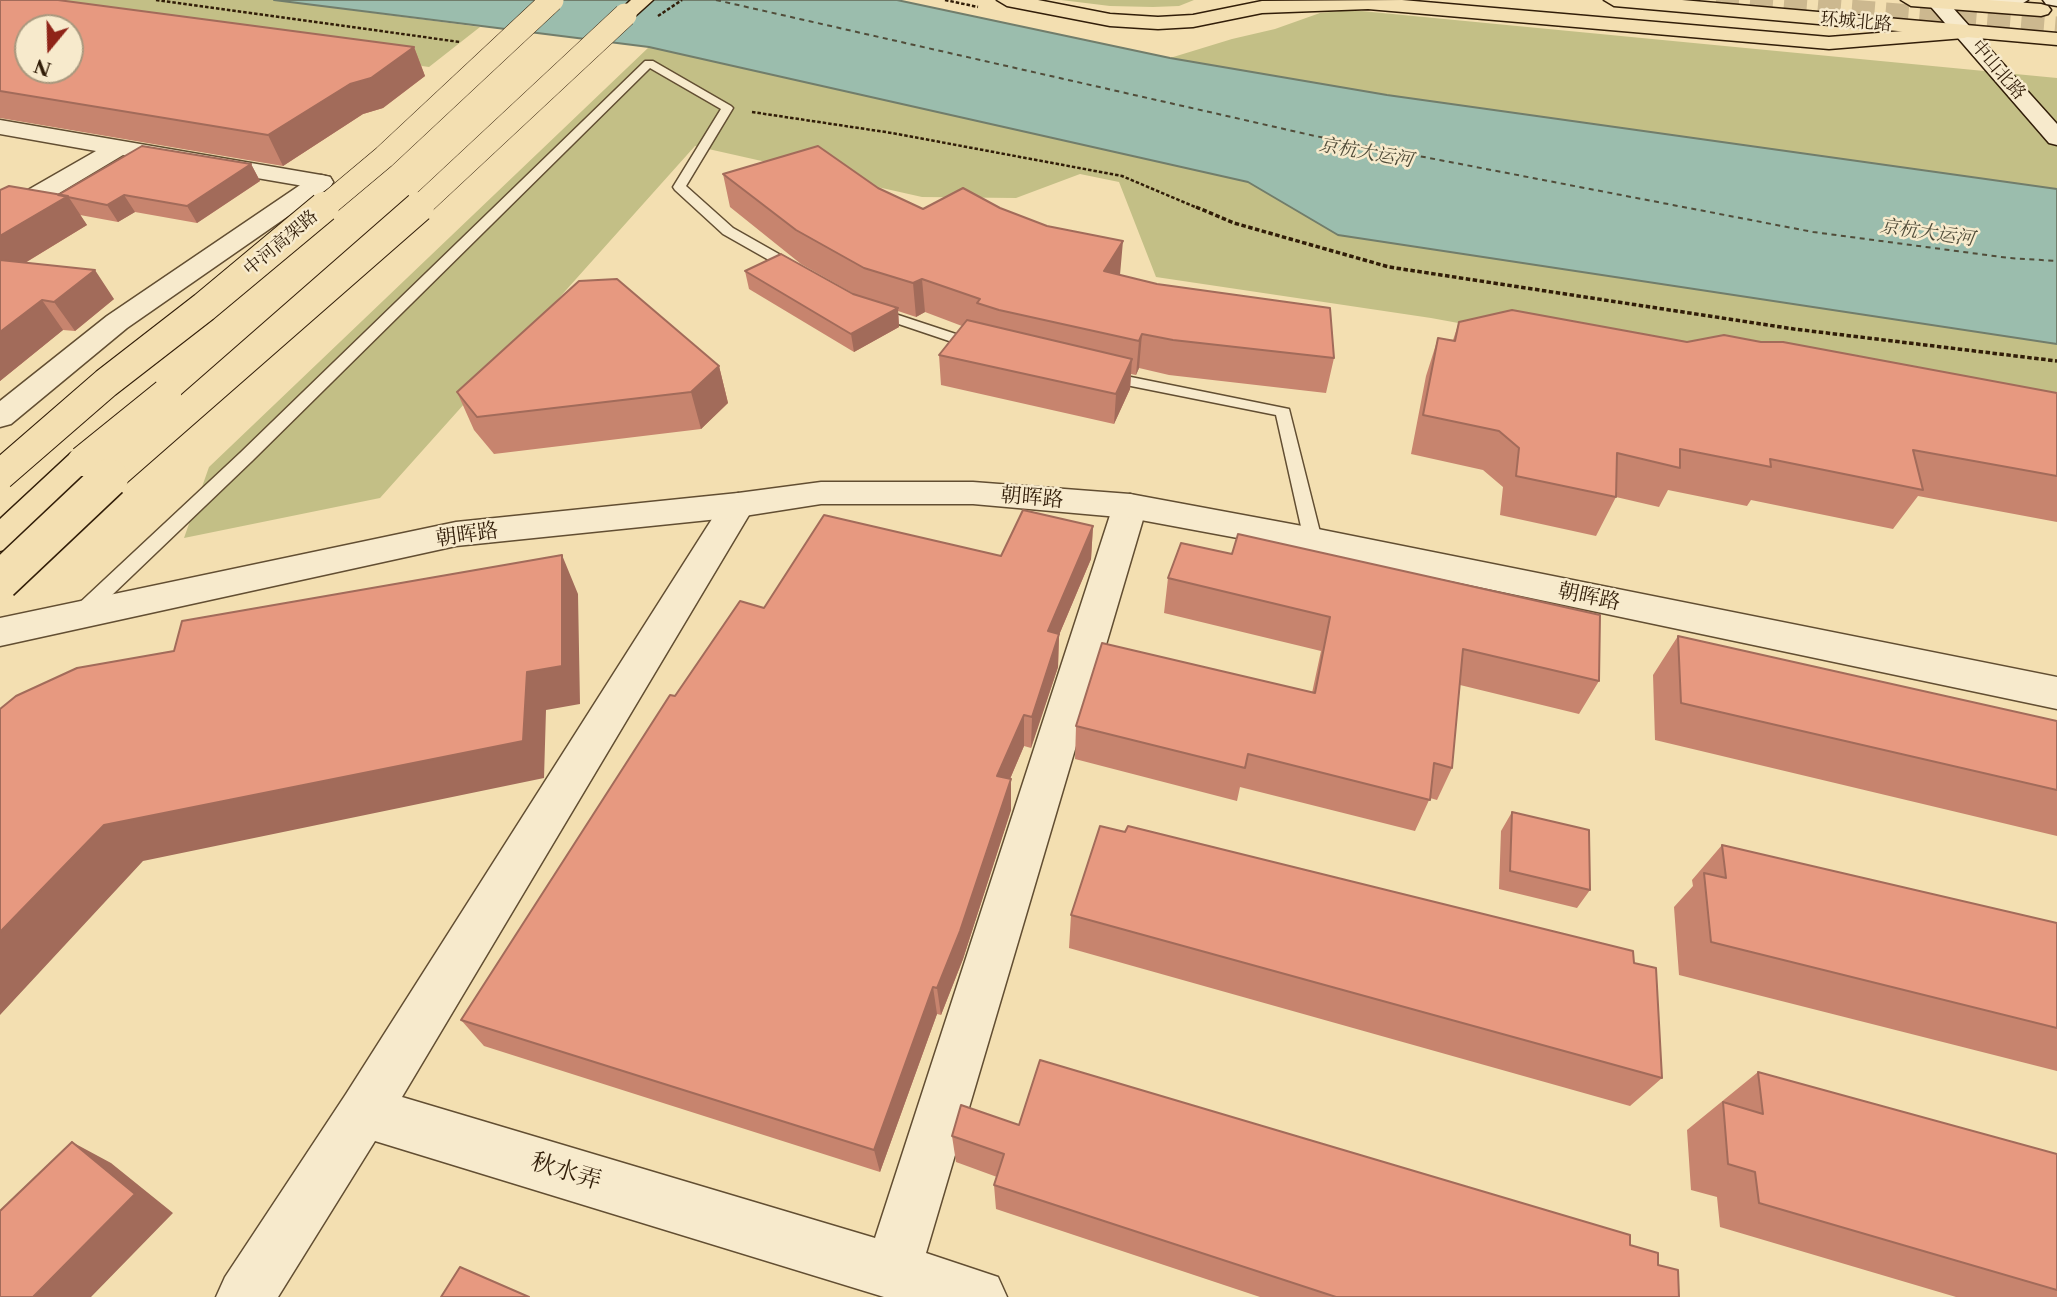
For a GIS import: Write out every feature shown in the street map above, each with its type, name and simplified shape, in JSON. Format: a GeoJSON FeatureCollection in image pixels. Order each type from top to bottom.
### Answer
{"type":"FeatureCollection","features":[{"type":"Feature","properties":{"kind":"main road","name":"中河高架路"},"geometry":{"type":"LineString","coordinates":[[0,475],[106,383],[204,307],[384,157],[552,0]]}},
{"type":"Feature","properties":{"kind":"main road"},"geometry":{"type":"LineString","coordinates":[[0,539],[83,461],[372,225],[617,0]]}},
{"type":"Feature","properties":{"kind":"main road"},"geometry":{"type":"LineString","coordinates":[[0,581],[123,465],[428,199],[643,0]]}},
{"type":"Feature","properties":{"kind":"main road"},"geometry":{"type":"LineString","coordinates":[[1007,0],[1110,20],[1158,23],[1193,21],[1262,7],[1345,3],[1829,43],[1964,32]]}},
{"type":"Feature","properties":{"kind":"main road"},"geometry":{"type":"LineString","coordinates":[[1050,0],[1105,10],[1135,10],[1162,8],[1185,0]]}},
{"type":"Feature","properties":{"kind":"main road"},"geometry":{"type":"LineString","coordinates":[[1110,20],[1166,17],[1243,0]]}},
{"type":"Feature","properties":{"kind":"main road"},"geometry":{"type":"LineString","coordinates":[[1487,0],[1812,28]]}},
{"type":"Feature","properties":{"kind":"main road","name":"环城北路"},"geometry":{"type":"LineString","coordinates":[[1614,0],[2057,39]]}},
{"type":"Feature","properties":{"kind":"main road","name":"环城北路"},"geometry":{"type":"LineString","coordinates":[[1911,0],[2057,12]]}},
{"type":"Feature","properties":{"kind":"main road"},"geometry":{"type":"LineString","coordinates":[[83,461],[216,384]]}},
{"type":"Feature","properties":{"kind":"street","name":"环城北路"},"geometry":{"type":"LineString","coordinates":[[1936,1],[2018,0]]}},
{"type":"Feature","properties":{"kind":"street","name":"中山北路"},"geometry":{"type":"LineString","coordinates":[[1936,1],[2057,138]]}},
{"type":"Feature","properties":{"kind":"street"},"geometry":{"type":"LineString","coordinates":[[0,127],[321,182],[117,322],[0,416]]}},
{"type":"Feature","properties":{"kind":"street"},"geometry":{"type":"LineString","coordinates":[[0,217],[120,147]]}},
{"type":"Feature","properties":{"kind":"street","name":"朝晖路"},"geometry":{"type":"LineString","coordinates":[[0,632],[456,534],[738,505],[821,493],[973,493],[1130,506],[1313,540],[2057,693]]}},
{"type":"Feature","properties":{"kind":"street"},"geometry":{"type":"LineString","coordinates":[[245,1297],[364,1112],[738,505]]}},
{"type":"Feature","properties":{"kind":"street"},"geometry":{"type":"LineString","coordinates":[[891,1270],[913,1211],[1130,506]]}},
{"type":"Feature","properties":{"kind":"street","name":"秋水弄"},"geometry":{"type":"LineString","coordinates":[[364,1112],[978,1297]]}},
{"type":"Feature","properties":{"kind":"lane"},"geometry":{"type":"LineString","coordinates":[[81,614],[266,438],[649,64],[727,108],[679,187],[728,231],[806,275]]}},
{"type":"Feature","properties":{"kind":"lane"},"geometry":{"type":"LineString","coordinates":[[862,307],[995,351]]}},
{"type":"Feature","properties":{"kind":"lane"},"geometry":{"type":"LineString","coordinates":[[1087,372],[1283,412],[1313,540]]}},
{"type":"Feature","properties":{"kind":"path"},"geometry":{"type":"LineString","coordinates":[[156,0],[470,43]]}},
{"type":"Feature","properties":{"kind":"path"},"geometry":{"type":"LineString","coordinates":[[727,108],[891,133],[1122,176],[1234,223],[1389,267],[1794,329],[2057,360]]}},
{"type":"Feature","properties":{"kind":"shaded area"},"geometry":{"type":"Polygon","coordinates":[[[0,0],[275,0],[480,27],[429,67],[84,18],[84,14],[56,14],[0,6],[0,0]]]}},
{"type":"Feature","properties":{"kind":"shaded area"},"geometry":{"type":"Polygon","coordinates":[[[1061,0],[1194,0],[1179,6],[1153,7],[1110,6],[1061,0]]]}},
{"type":"Feature","properties":{"kind":"shaded area"},"geometry":{"type":"Polygon","coordinates":[[[1351,10],[2057,78],[2057,189],[1387,95],[1170,58],[1275,29],[1320,13],[1351,10]]]}},
{"type":"Feature","properties":{"kind":"shaded area"},"geometry":{"type":"Polygon","coordinates":[[[649,47],[1248,182],[1338,235],[2057,344],[2057,416],[1622,353],[1431,318],[1156,277],[1119,182],[1080,174],[1016,198],[922,197],[695,146],[380,498],[184,538],[209,467],[649,47]]]}},
{"type":"Feature","properties":{"kind":"water","name":"京杭大运河"},"geometry":{"type":"Polygon","coordinates":[[[274,0],[897,0],[1170,58],[1387,95],[2057,189],[2057,344],[1338,235],[1248,182],[649,47],[274,0]]]}},
{"type":"Feature","properties":{"kind":"building"},"geometry":{"type":"Polygon","coordinates":[[[0,0],[58,0],[414,47],[371,78],[350,84],[268,135],[0,91],[0,0]]]}},
{"type":"Feature","properties":{"kind":"building"},"geometry":{"type":"Polygon","coordinates":[[[142,146],[251,164],[187,206],[124,195],[107,205],[58,195],[142,146]]]}},
{"type":"Feature","properties":{"kind":"building"},"geometry":{"type":"Polygon","coordinates":[[[818,146],[878,188],[923,209],[963,188],[1000,208],[1047,226],[1123,241],[1104,271],[1157,284],[1330,308],[1334,358],[1173,340],[1142,334],[1139,341],[999,310],[977,303],[980,299],[922,279],[913,283],[864,268],[796,230],[723,174],[818,146]]]}},
{"type":"Feature","properties":{"kind":"building"},"geometry":{"type":"Polygon","coordinates":[[[9,186],[68,196],[0,236],[0,190],[9,186]]]}},
{"type":"Feature","properties":{"kind":"building"},"geometry":{"type":"Polygon","coordinates":[[[781,254],[853,294],[898,308],[851,334],[745,271],[781,254]]]}},
{"type":"Feature","properties":{"kind":"building"},"geometry":{"type":"Polygon","coordinates":[[[0,260],[95,270],[54,302],[42,300],[0,332],[0,260]]]}},
{"type":"Feature","properties":{"kind":"building"},"geometry":{"type":"Polygon","coordinates":[[[617,279],[719,366],[691,392],[477,417],[457,392],[579,281],[617,279]]]}},
{"type":"Feature","properties":{"kind":"building"},"geometry":{"type":"Polygon","coordinates":[[[1512,310],[1687,342],[1724,335],[1761,342],[1783,342],[2057,393],[2057,476],[1913,450],[1923,490],[1770,459],[1771,467],[1680,449],[1680,468],[1617,453],[1616,497],[1516,476],[1519,448],[1499,431],[1423,415],[1438,338],[1455,341],[1459,322],[1512,310]]]}},
{"type":"Feature","properties":{"kind":"building"},"geometry":{"type":"Polygon","coordinates":[[[967,320],[1132,359],[1116,394],[939,355],[967,320]]]}},
{"type":"Feature","properties":{"kind":"building"},"geometry":{"type":"Polygon","coordinates":[[[1023,510],[1093,526],[1048,631],[1059,634],[1032,717],[1024,715],[997,776],[1011,779],[960,931],[937,988],[933,987],[874,1150],[461,1020],[670,695],[675,696],[740,601],[764,608],[824,515],[1001,556],[1023,510]]]}},
{"type":"Feature","properties":{"kind":"building"},"geometry":{"type":"Polygon","coordinates":[[[1238,534],[1600,615],[1599,681],[1463,649],[1452,768],[1434,763],[1430,800],[1248,754],[1245,768],[1076,726],[1102,643],[1315,693],[1330,617],[1168,578],[1181,543],[1232,554],[1238,534]]]}},
{"type":"Feature","properties":{"kind":"building"},"geometry":{"type":"Polygon","coordinates":[[[562,555],[562,666],[527,672],[523,741],[104,825],[0,932],[0,709],[16,696],[77,668],[174,651],[182,621],[562,555]]]}},
{"type":"Feature","properties":{"kind":"building"},"geometry":{"type":"Polygon","coordinates":[[[1678,636],[2057,721],[2057,790],[1681,703],[1678,636]]]}},
{"type":"Feature","properties":{"kind":"building"},"geometry":{"type":"Polygon","coordinates":[[[1512,812],[1589,830],[1590,890],[1510,871],[1512,812]]]}},
{"type":"Feature","properties":{"kind":"building"},"geometry":{"type":"Polygon","coordinates":[[[1100,826],[1125,832],[1128,826],[1633,951],[1634,963],[1656,968],[1662,1078],[1071,915],[1100,826]]]}},
{"type":"Feature","properties":{"kind":"building"},"geometry":{"type":"Polygon","coordinates":[[[1722,845],[2057,923],[2057,1028],[1711,942],[1704,873],[1726,878],[1722,845]]]}},
{"type":"Feature","properties":{"kind":"building"},"geometry":{"type":"Polygon","coordinates":[[[1040,1060],[1630,1235],[1630,1245],[1658,1253],[1658,1265],[1678,1270],[1679,1297],[1336,1297],[994,1185],[1004,1154],[952,1136],[961,1105],[1019,1125],[1040,1060]]]}},
{"type":"Feature","properties":{"kind":"building"},"geometry":{"type":"Polygon","coordinates":[[[1758,1072],[2057,1154],[2057,1290],[1759,1203],[1755,1172],[1728,1164],[1723,1102],[1763,1114],[1758,1072]]]}},
{"type":"Feature","properties":{"kind":"building"},"geometry":{"type":"Polygon","coordinates":[[[72,1142],[135,1194],[33,1297],[0,1297],[0,1211],[72,1142]]]}},
{"type":"Feature","properties":{"kind":"building"},"geometry":{"type":"Polygon","coordinates":[[[460,1267],[529,1297],[441,1297],[460,1267]]]}},
{"type":"Feature","properties":{"kind":"ferry route"},"geometry":{"type":"LineString","coordinates":[[716,0],[1315,136],[1813,232],[2009,258],[2057,261]]}},
{"type":"Feature","properties":{"kind":"tunnel"},"geometry":{"type":"LineString","coordinates":[[1716,0],[2057,28]]}}]}
